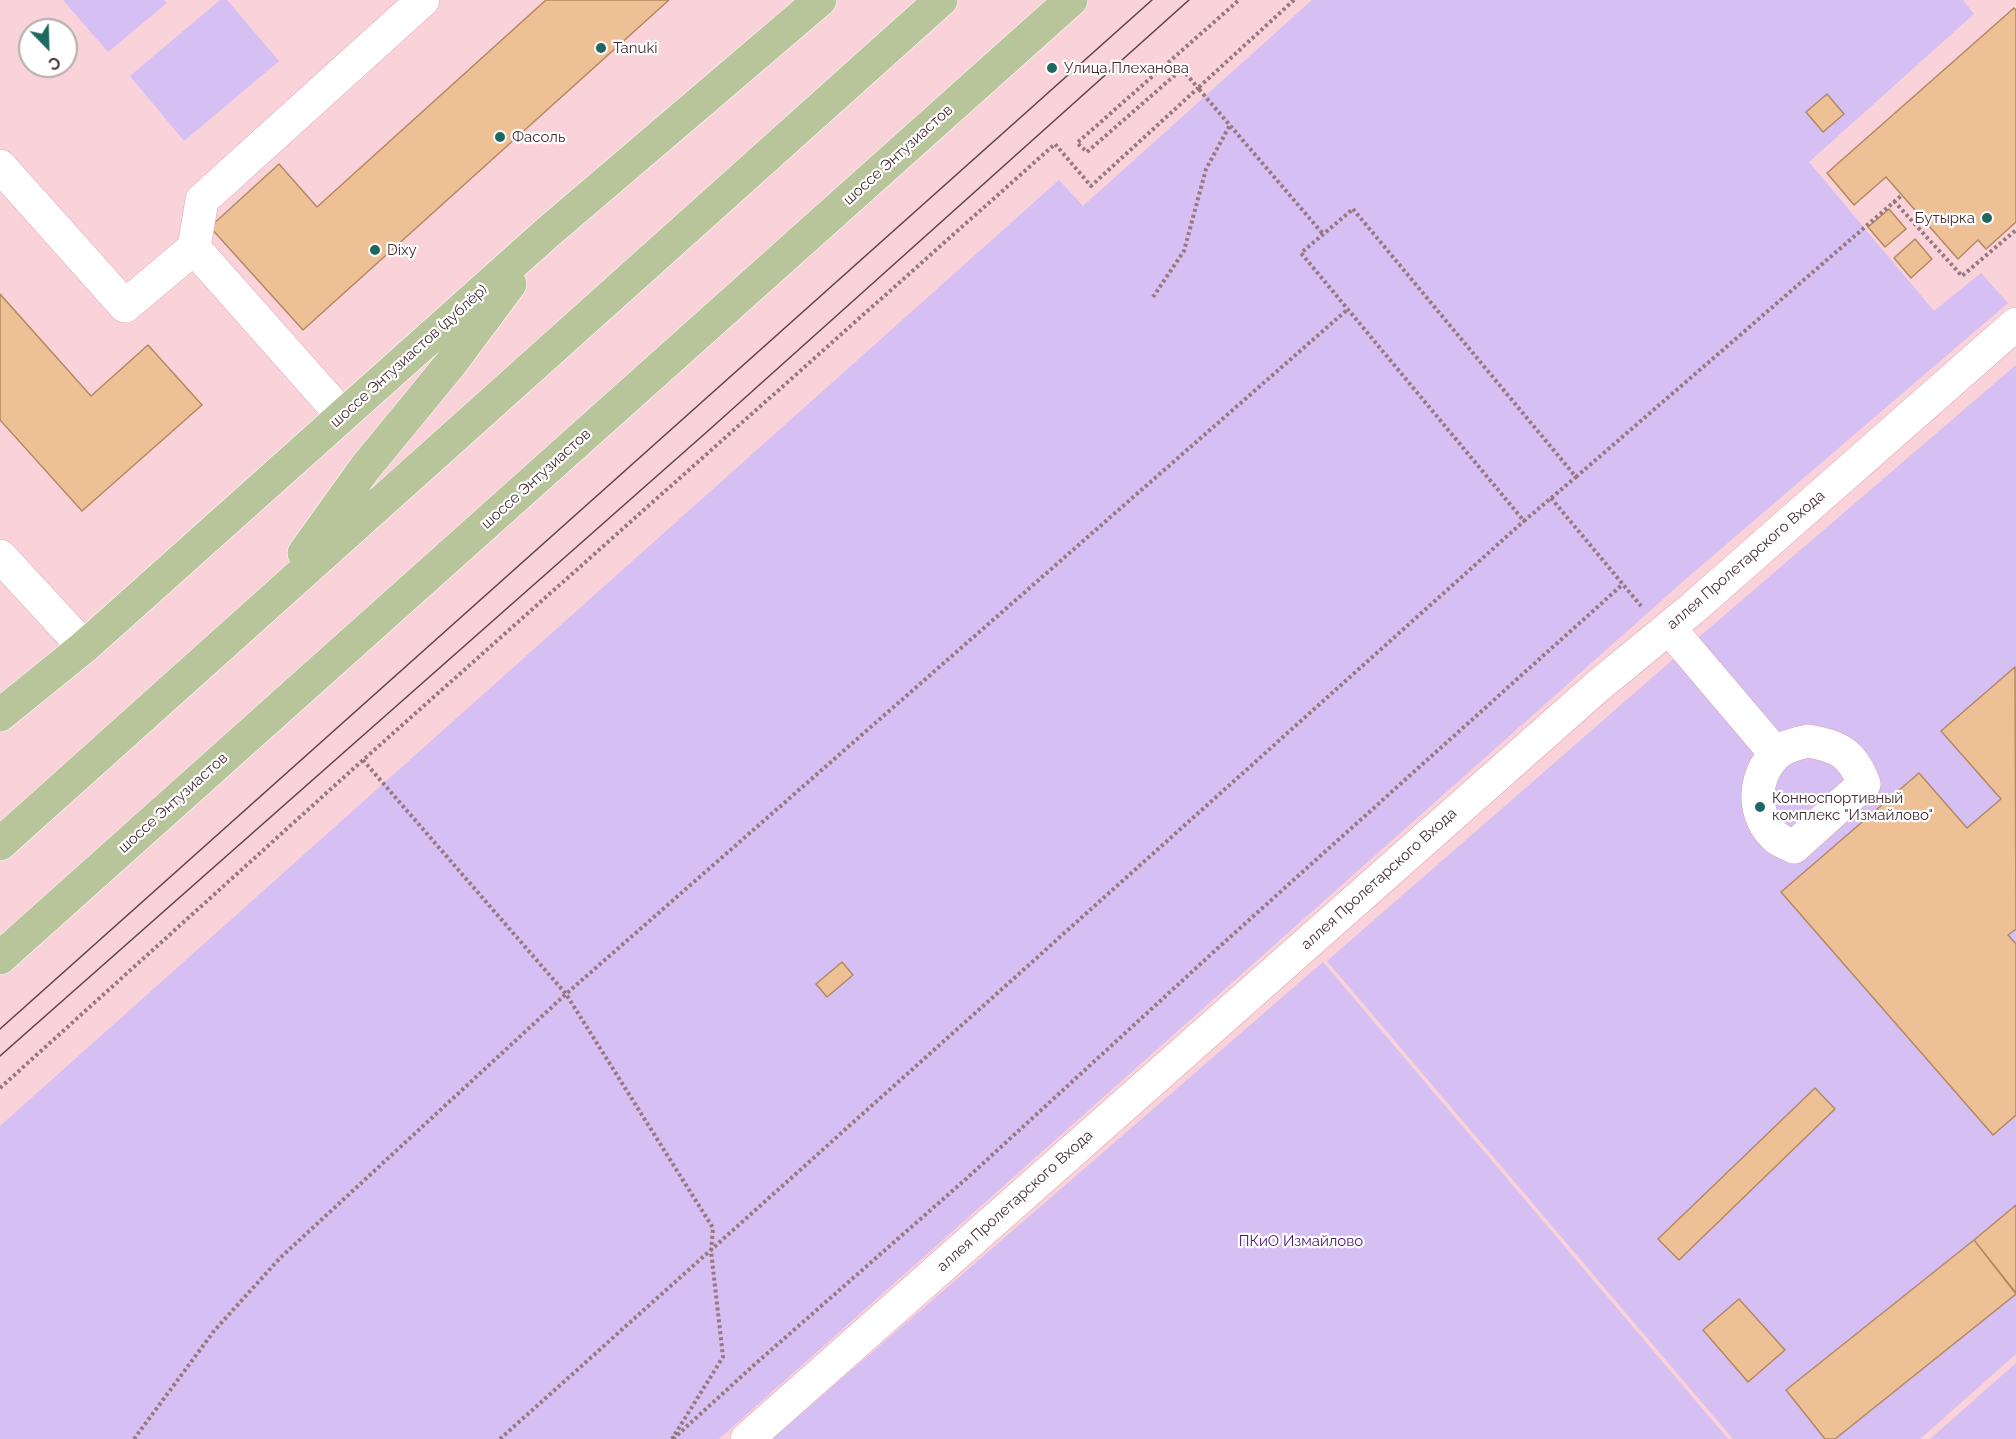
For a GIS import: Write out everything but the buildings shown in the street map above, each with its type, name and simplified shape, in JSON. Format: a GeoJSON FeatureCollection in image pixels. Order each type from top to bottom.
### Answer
{"type":"FeatureCollection","features":[{"type":"Feature","properties":{"kind":"main road","name":"шоссе Энтузиастов (дублёр)"},"geometry":{"type":"LineString","coordinates":[[0,715],[84,647],[548,232],[820,0]]}},
{"type":"Feature","properties":{"kind":"main road"},"geometry":{"type":"LineString","coordinates":[[0,844],[941,0]]}},
{"type":"Feature","properties":{"kind":"main road","name":"шоссе Энтузиастов"},"geometry":{"type":"LineString","coordinates":[[0,958],[1071,0]]}},
{"type":"Feature","properties":{"kind":"main road"},"geometry":{"type":"LineString","coordinates":[[269,602],[365,468],[452,362],[548,232]]}},
{"type":"Feature","properties":{"kind":"street"},"geometry":{"type":"LineString","coordinates":[[0,166],[125,306],[194,248],[202,200],[423,0]]}},
{"type":"Feature","properties":{"kind":"street"},"geometry":{"type":"LineString","coordinates":[[194,248],[342,415]]}},
{"type":"Feature","properties":{"kind":"street","name":"аллея Пролетарского Входа"},"geometry":{"type":"LineString","coordinates":[[747,1439],[1599,685],[1656,618],[2016,324]]}},
{"type":"Feature","properties":{"kind":"street"},"geometry":{"type":"LineString","coordinates":[[0,556],[84,647]]}},
{"type":"Feature","properties":{"kind":"street"},"geometry":{"type":"LineString","coordinates":[[1656,618],[1776,754]]}},
{"type":"Feature","properties":{"kind":"path"},"geometry":{"type":"LineString","coordinates":[[1239,0],[1077,143],[1088,152],[1182,69],[1323,234]]}},
{"type":"Feature","properties":{"kind":"path"},"geometry":{"type":"LineString","coordinates":[[0,1088],[363,760],[1055,144],[1091,186],[1294,0]]}},
{"type":"Feature","properties":{"kind":"path"},"geometry":{"type":"LineString","coordinates":[[1153,297],[1184,251],[1206,169],[1230,125]]}},
{"type":"Feature","properties":{"kind":"path"},"geometry":{"type":"LineString","coordinates":[[500,1439],[1524,521],[1902,195]]}},
{"type":"Feature","properties":{"kind":"path"},"geometry":{"type":"LineString","coordinates":[[1894,201],[1962,276],[2016,230]]}},
{"type":"Feature","properties":{"kind":"path"},"geometry":{"type":"LineString","coordinates":[[1524,521],[1301,253],[1323,234],[1353,209],[1576,477]]}},
{"type":"Feature","properties":{"kind":"path"},"geometry":{"type":"LineString","coordinates":[[134,1439],[214,1331],[280,1258],[566,994],[1348,309]]}},
{"type":"Feature","properties":{"kind":"path"},"geometry":{"type":"LineString","coordinates":[[1551,498],[1623,584],[1656,618]]}},
{"type":"Feature","properties":{"kind":"path"},"geometry":{"type":"LineString","coordinates":[[672,1439],[966,1179],[1219,947],[1623,584]]}},
{"type":"Feature","properties":{"kind":"path"},"geometry":{"type":"LineString","coordinates":[[363,760],[566,994],[713,1228],[711,1251],[723,1357],[672,1439]]}},
{"type":"Feature","properties":{"kind":"green space"},"geometry":{"type":"Polygon","coordinates":[[[63,0],[164,0],[167,3],[108,52],[63,0]]]}},
{"type":"Feature","properties":{"kind":"green space"},"geometry":{"type":"Polygon","coordinates":[[[220,0],[227,0],[279,61],[184,141],[130,76],[220,0]]]}},
{"type":"Feature","properties":{"kind":"green space"},"geometry":{"type":"Polygon","coordinates":[[[1312,0],[1963,0],[1974,14],[1809,162],[1934,311],[1981,273],[2008,303],[1688,577],[719,1439],[0,1439],[0,1126],[1059,180],[1083,206],[1312,0]]]}},
{"type":"Feature","properties":{"kind":"green space","name":"Конноспортивный комплекс \"Измайлово\""},"geometry":{"type":"Polygon","coordinates":[[[2016,365],[2016,1354],[1920,1439],[1733,1439],[1327,961],[2016,365]]]}},
{"type":"Feature","properties":{"kind":"green space","name":"ПКиО Измайлово"},"geometry":{"type":"Polygon","coordinates":[[[1323,962],[1728,1439],[772,1439],[1323,962]]]}},
{"type":"Feature","properties":{"kind":"green space"},"geometry":{"type":"Polygon","coordinates":[[[2016,1363],[2016,1439],[1930,1439],[2016,1363]]]}},
{"type":"Feature","properties":{"kind":"tram line"},"geometry":{"type":"LineString","coordinates":[[0,1029],[1152,0]]}},
{"type":"Feature","properties":{"kind":"tram line"},"geometry":{"type":"LineString","coordinates":[[0,1056],[709,430],[1189,0]]}},
{"type":"Feature","properties":{"kind":"place","name":"Tanuki"},"geometry":{"type":"Point","coordinates":[601,48]}},
{"type":"Feature","properties":{"kind":"place","name":"Улица Плеханова"},"geometry":{"type":"Point","coordinates":[1052,68]}},
{"type":"Feature","properties":{"kind":"place","name":"Фасоль"},"geometry":{"type":"Point","coordinates":[500,137]}},
{"type":"Feature","properties":{"kind":"place","name":"Бутырка"},"geometry":{"type":"Point","coordinates":[1987,218]}},
{"type":"Feature","properties":{"kind":"place","name":"Dixy"},"geometry":{"type":"Point","coordinates":[375,250]}},
{"type":"Feature","properties":{"kind":"place","name":"Конноспортивный комплекс \"Измайлово\""},"geometry":{"type":"Point","coordinates":[1760,807]}}]}
